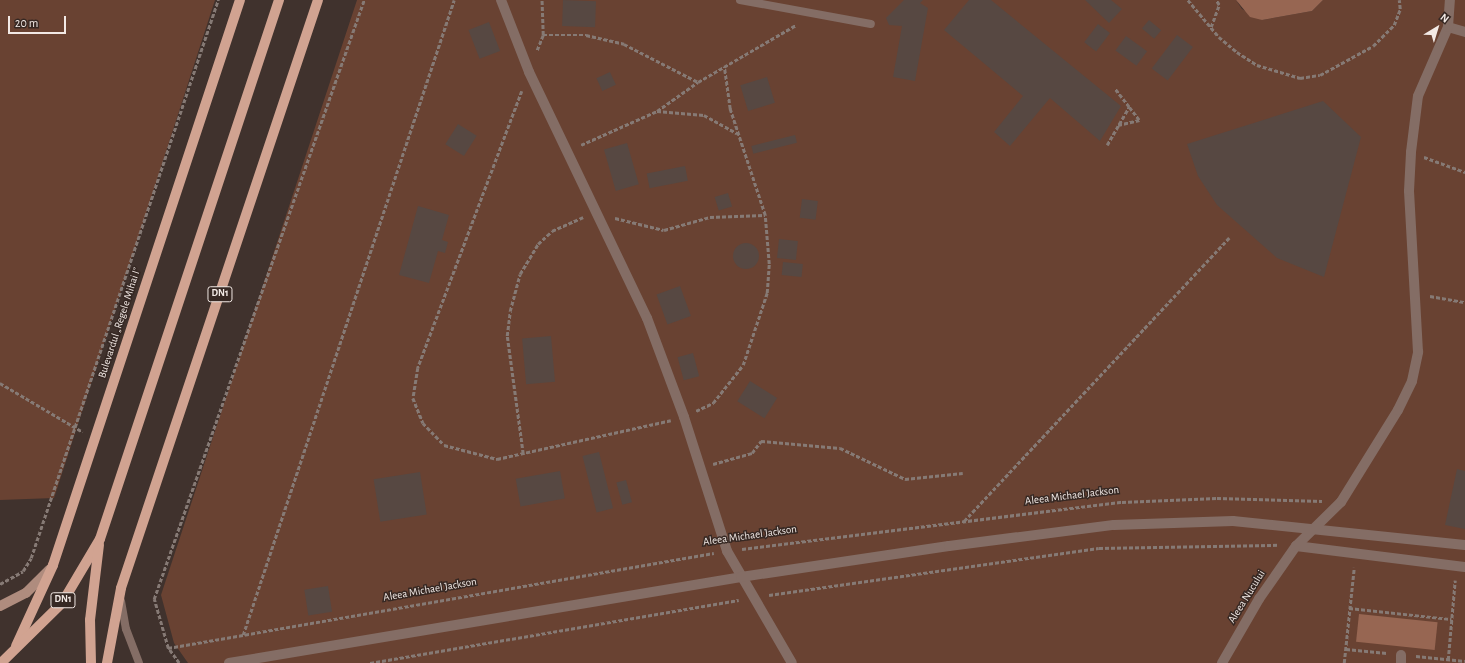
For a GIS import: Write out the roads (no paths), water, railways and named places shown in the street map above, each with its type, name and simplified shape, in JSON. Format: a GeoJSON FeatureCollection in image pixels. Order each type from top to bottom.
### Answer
{"type":"FeatureCollection","features":[{"type":"Feature","properties":{"kind":"main road","name":"Bulevardul „Regele Mihai I”"},"geometry":{"type":"LineString","coordinates":[[14,651],[53,565],[240,0]]}},
{"type":"Feature","properties":{"kind":"main road","name":"Bulevardul „Regele Mihai I”"},"geometry":{"type":"LineString","coordinates":[[91,663],[90,620],[100,539],[279,0]]}},
{"type":"Feature","properties":{"kind":"main road","name":"DN1"},"geometry":{"type":"LineString","coordinates":[[107,663],[121,588],[318,0]]}},
{"type":"Feature","properties":{"kind":"main road","name":"Bulevardul „Regele Mihai I”"},"geometry":{"type":"LineString","coordinates":[[3,662],[62,603],[100,539]]}},
{"type":"Feature","properties":{"kind":"main road"},"geometry":{"type":"LineString","coordinates":[[0,606],[26,593],[53,565]]}},
{"type":"Feature","properties":{"kind":"street"},"geometry":{"type":"LineString","coordinates":[[500,0],[529,72],[647,318],[684,417],[727,551],[752,597],[792,663]]}},
{"type":"Feature","properties":{"kind":"street","name":"Aleea Nucului"},"geometry":{"type":"LineString","coordinates":[[1222,663],[1258,599],[1296,546],[1341,502],[1398,410],[1412,381],[1418,352],[1416,293],[1409,191],[1411,152],[1418,96],[1448,27],[1450,0]]}},
{"type":"Feature","properties":{"kind":"street"},"geometry":{"type":"LineString","coordinates":[[1448,27],[1465,32]]}},
{"type":"Feature","properties":{"kind":"street"},"geometry":{"type":"LineString","coordinates":[[229,663],[741,577],[949,546],[1114,525],[1233,521],[1465,545]]}},
{"type":"Feature","properties":{"kind":"street"},"geometry":{"type":"LineString","coordinates":[[1296,546],[1355,555],[1461,566]]}},
{"type":"Feature","properties":{"kind":"lane"},"geometry":{"type":"LineString","coordinates":[[740,0],[871,24]]}},
{"type":"Feature","properties":{"kind":"lane"},"geometry":{"type":"LineString","coordinates":[[121,588],[126,629],[139,663]]}}]}
